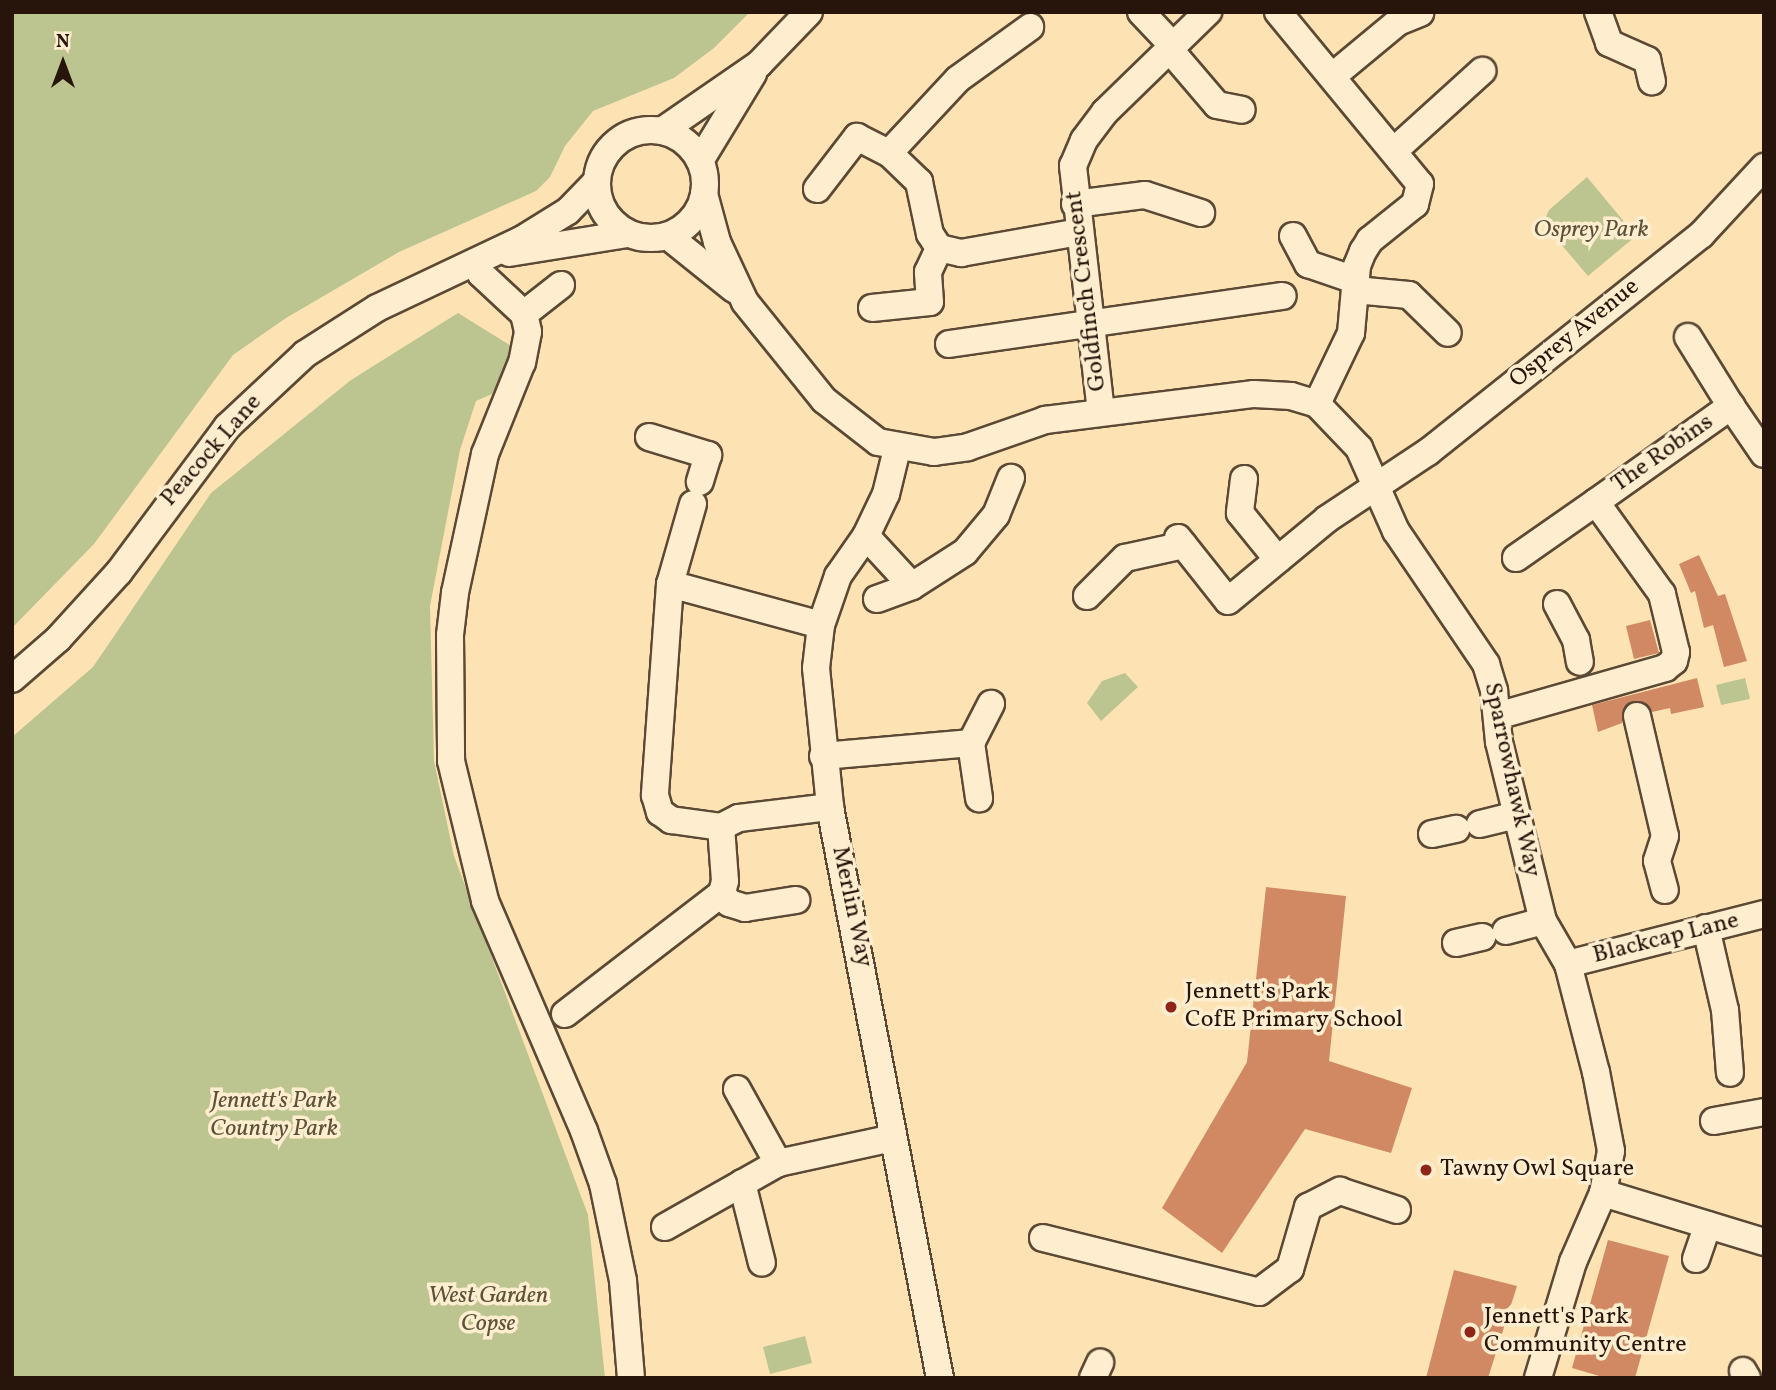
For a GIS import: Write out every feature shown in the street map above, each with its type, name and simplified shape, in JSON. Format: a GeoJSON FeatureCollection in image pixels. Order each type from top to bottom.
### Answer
{"type":"FeatureCollection","features":[{"type":"Feature","properties":{"kind":"street"},"geometry":{"type":"LineString","coordinates":[[809,12],[759,64],[663,131],[631,134],[617,142],[602,160],[596,183],[604,213],[627,234],[668,236],[738,292],[824,400],[850,425],[897,449],[934,452],[968,447],[1045,420],[1101,412],[1254,394],[1291,396],[1317,404],[1348,345],[1355,285],[1370,240],[1420,195],[1420,184],[1334,75],[1278,12]]}},
{"type":"Feature","properties":{"kind":"street"},"geometry":{"type":"LineString","coordinates":[[1141,12],[1217,105],[1242,110]]}},
{"type":"Feature","properties":{"kind":"street","name":"Goldfinch Crescent"},"geometry":{"type":"LineString","coordinates":[[1101,412],[1075,204],[1073,166],[1084,140],[1105,112],[1208,12]]}},
{"type":"Feature","properties":{"kind":"street"},"geometry":{"type":"LineString","coordinates":[[1598,12],[1609,43],[1647,60],[1652,81]]}},
{"type":"Feature","properties":{"kind":"street"},"geometry":{"type":"LineString","coordinates":[[1334,75],[1398,22],[1420,13]]}},
{"type":"Feature","properties":{"kind":"street"},"geometry":{"type":"LineString","coordinates":[[889,153],[958,79],[1030,27]]}},
{"type":"Feature","properties":{"kind":"street"},"geometry":{"type":"LineString","coordinates":[[700,161],[759,64]]}},
{"type":"Feature","properties":{"kind":"street"},"geometry":{"type":"LineString","coordinates":[[1395,150],[1482,71]]}},
{"type":"Feature","properties":{"kind":"street"},"geometry":{"type":"LineString","coordinates":[[663,131],[691,148],[700,161],[704,194],[717,242],[738,292]]}},
{"type":"Feature","properties":{"kind":"street"},"geometry":{"type":"LineString","coordinates":[[817,189],[857,136],[889,153],[919,182],[930,234],[939,248],[961,253],[1079,232]]}},
{"type":"Feature","properties":{"kind":"street","name":"Osprey Avenue"},"geometry":{"type":"LineString","coordinates":[[1087,596],[1125,558],[1181,542],[1228,601],[1374,486],[1428,452],[1701,235],[1764,167]]}},
{"type":"Feature","properties":{"kind":"street","name":"Peacock Lane"},"geometry":{"type":"LineString","coordinates":[[12,679],[58,639],[119,572],[198,462],[260,394],[305,354],[377,308],[483,259],[568,211],[596,183]]}},
{"type":"Feature","properties":{"kind":"street"},"geometry":{"type":"LineString","coordinates":[[668,236],[692,220],[704,194]]}},
{"type":"Feature","properties":{"kind":"street"},"geometry":{"type":"LineString","coordinates":[[1075,204],[1145,195],[1201,214]]}},
{"type":"Feature","properties":{"kind":"street","name":"Peacock Lane"},"geometry":{"type":"LineString","coordinates":[[483,259],[627,234]]}},
{"type":"Feature","properties":{"kind":"street"},"geometry":{"type":"LineString","coordinates":[[1293,236],[1308,264],[1355,285],[1409,295],[1448,332]]}},
{"type":"Feature","properties":{"kind":"street"},"geometry":{"type":"LineString","coordinates":[[872,309],[930,302],[928,272],[939,248]]}},
{"type":"Feature","properties":{"kind":"street"},"geometry":{"type":"LineString","coordinates":[[483,259],[481,274],[524,314],[527,344],[485,454],[455,593],[449,722],[453,773],[469,849],[485,901],[603,1184],[623,1281],[631,1378]]}},
{"type":"Feature","properties":{"kind":"street"},"geometry":{"type":"LineString","coordinates":[[524,314],[561,285]]}},
{"type":"Feature","properties":{"kind":"street"},"geometry":{"type":"LineString","coordinates":[[949,344],[1283,296]]}},
{"type":"Feature","properties":{"kind":"street","name":"The Robins"},"geometry":{"type":"LineString","coordinates":[[1688,337],[1764,454]]}},
{"type":"Feature","properties":{"kind":"street","name":"Sparrowhawk Way"},"geometry":{"type":"LineString","coordinates":[[1317,404],[1359,448],[1374,486],[1418,568],[1475,643],[1494,691],[1515,815],[1543,921],[1568,964],[1611,1151],[1603,1192],[1573,1262],[1538,1378]]}},
{"type":"Feature","properties":{"kind":"street","name":"The Robins"},"geometry":{"type":"LineString","coordinates":[[1516,558],[1731,406]]}},
{"type":"Feature","properties":{"kind":"street"},"geometry":{"type":"LineString","coordinates":[[649,437],[708,455],[670,584],[656,805],[671,820],[721,827],[739,818],[830,807]]}},
{"type":"Feature","properties":{"kind":"street","name":"Merlin Way"},"geometry":{"type":"LineString","coordinates":[[897,449],[886,494],[866,536],[838,576],[821,625],[816,668],[830,807],[940,1378]]}},
{"type":"Feature","properties":{"kind":"street"},"geometry":{"type":"LineString","coordinates":[[877,599],[912,586],[965,552],[996,515],[1011,478]]}},
{"type":"Feature","properties":{"kind":"street"},"geometry":{"type":"LineString","coordinates":[[1244,479],[1240,513],[1278,560]]}},
{"type":"Feature","properties":{"kind":"street","name":"The Robins"},"geometry":{"type":"LineString","coordinates":[[1497,716],[1583,676],[1632,697],[1665,668],[1676,652],[1662,594],[1596,502]]}},
{"type":"Feature","properties":{"kind":"street"},"geometry":{"type":"LineString","coordinates":[[866,536],[912,586]]}},
{"type":"Feature","properties":{"kind":"street"},"geometry":{"type":"LineString","coordinates":[[670,584],[821,625]]}},
{"type":"Feature","properties":{"kind":"street"},"geometry":{"type":"LineString","coordinates":[[1557,604],[1576,640],[1583,676]]}},
{"type":"Feature","properties":{"kind":"street"},"geometry":{"type":"LineString","coordinates":[[1632,697],[1665,836],[1657,860],[1665,890]]}},
{"type":"Feature","properties":{"kind":"street"},"geometry":{"type":"LineString","coordinates":[[979,798],[971,743],[991,704]]}},
{"type":"Feature","properties":{"kind":"street"},"geometry":{"type":"LineString","coordinates":[[823,756],[971,743]]}},
{"type":"Feature","properties":{"kind":"street"},"geometry":{"type":"LineString","coordinates":[[1456,829],[1515,815]]}},
{"type":"Feature","properties":{"kind":"street"},"geometry":{"type":"LineString","coordinates":[[565,1014],[722,894],[725,881],[721,827]]}},
{"type":"Feature","properties":{"kind":"street"},"geometry":{"type":"LineString","coordinates":[[722,894],[729,903],[745,908],[796,900]]}},
{"type":"Feature","properties":{"kind":"street","name":"Blackcap Lane"},"geometry":{"type":"LineString","coordinates":[[1568,964],[1764,914]]}},
{"type":"Feature","properties":{"kind":"street"},"geometry":{"type":"LineString","coordinates":[[1456,943],[1543,921]]}},
{"type":"Feature","properties":{"kind":"street"},"geometry":{"type":"LineString","coordinates":[[1706,928],[1725,1010],[1731,1073]]}},
{"type":"Feature","properties":{"kind":"street"},"geometry":{"type":"LineString","coordinates":[[737,1089],[778,1163]]}},
{"type":"Feature","properties":{"kind":"street"},"geometry":{"type":"LineString","coordinates":[[1714,1121],[1764,1112]]}},
{"type":"Feature","properties":{"kind":"street"},"geometry":{"type":"LineString","coordinates":[[665,1227],[778,1163],[893,1138]]}},
{"type":"Feature","properties":{"kind":"street"},"geometry":{"type":"LineString","coordinates":[[743,1183],[762,1263]]}},
{"type":"Feature","properties":{"kind":"street"},"geometry":{"type":"LineString","coordinates":[[1044,1238],[1259,1292],[1290,1269],[1308,1208],[1340,1191],[1397,1210]]}},
{"type":"Feature","properties":{"kind":"street"},"geometry":{"type":"LineString","coordinates":[[1603,1192],[1764,1242]]}},
{"type":"Feature","properties":{"kind":"street"},"geometry":{"type":"LineString","coordinates":[[1696,1259],[1709,1225]]}},
{"type":"Feature","properties":{"kind":"green space"},"geometry":{"type":"Polygon","coordinates":[[[12,12],[750,12],[714,48],[674,78],[593,111],[565,146],[550,177],[536,191],[399,252],[286,318],[233,355],[94,544],[12,628],[12,12]]]}},
{"type":"Feature","properties":{"kind":"green space","name":"Osprey Park"},"geometry":{"type":"Polygon","coordinates":[[[1587,177],[1636,236],[1588,276],[1543,223],[1549,210],[1587,177]]]}},
{"type":"Feature","properties":{"kind":"green space","name":"Jennett's Park Country Park"},"geometry":{"type":"Polygon","coordinates":[[[458,313],[516,349],[492,394],[476,401],[460,450],[430,606],[434,761],[454,856],[588,1215],[605,1378],[12,1378],[12,737],[93,667],[211,493],[351,380],[458,313]]]}},
{"type":"Feature","properties":{"kind":"green space"},"geometry":{"type":"Polygon","coordinates":[[[1125,673],[1138,687],[1101,721],[1087,703],[1102,681],[1125,673]]]}},
{"type":"Feature","properties":{"kind":"green space"},"geometry":{"type":"Polygon","coordinates":[[[1745,678],[1750,699],[1721,705],[1716,685],[1745,678]]]}},
{"type":"Feature","properties":{"kind":"green space"},"geometry":{"type":"Polygon","coordinates":[[[805,1336],[812,1363],[770,1374],[763,1347],[805,1336]]]}},
{"type":"Feature","properties":{"kind":"building"},"geometry":{"type":"Polygon","coordinates":[[[1699,555],[1718,596],[1725,594],[1747,661],[1724,667],[1713,625],[1704,628],[1695,591],[1691,593],[1679,564],[1699,555]]]}},
{"type":"Feature","properties":{"kind":"building"},"geometry":{"type":"Polygon","coordinates":[[[1650,620],[1659,653],[1634,659],[1626,626],[1650,620]]]}},
{"type":"Feature","properties":{"kind":"building"},"geometry":{"type":"Polygon","coordinates":[[[1697,678],[1704,707],[1671,714],[1670,708],[1652,712],[1648,705],[1634,701],[1622,711],[1622,723],[1598,732],[1592,705],[1697,678]]]}},
{"type":"Feature","properties":{"kind":"building"},"geometry":{"type":"Polygon","coordinates":[[[1266,887],[1346,896],[1329,1061],[1412,1088],[1391,1153],[1305,1129],[1222,1253],[1162,1208],[1247,1062],[1266,887]]]}},
{"type":"Feature","properties":{"kind":"building"},"geometry":{"type":"Polygon","coordinates":[[[1608,1240],[1669,1256],[1635,1378],[1606,1378],[1572,1368],[1608,1240]]]}},
{"type":"Feature","properties":{"kind":"building","name":"Jennett's Park Community Centre"},"geometry":{"type":"Polygon","coordinates":[[[1454,1270],[1517,1286],[1488,1378],[1426,1378],[1454,1270]]]}},
{"type":"Feature","properties":{"kind":"place","name":"Jennett's Park CofE Primary School"},"geometry":{"type":"Point","coordinates":[1171,1007]}},
{"type":"Feature","properties":{"kind":"place","name":"Tawny Owl Square"},"geometry":{"type":"Point","coordinates":[1426,1170]}},
{"type":"Feature","properties":{"kind":"place","name":"Jennett's Park Community Centre"},"geometry":{"type":"Point","coordinates":[1470,1332]}},
{"type":"Feature","properties":{"kind":"park label","name":"West Garden Copse"},"geometry":{"type":"Point","coordinates":[488,1311]}}]}
